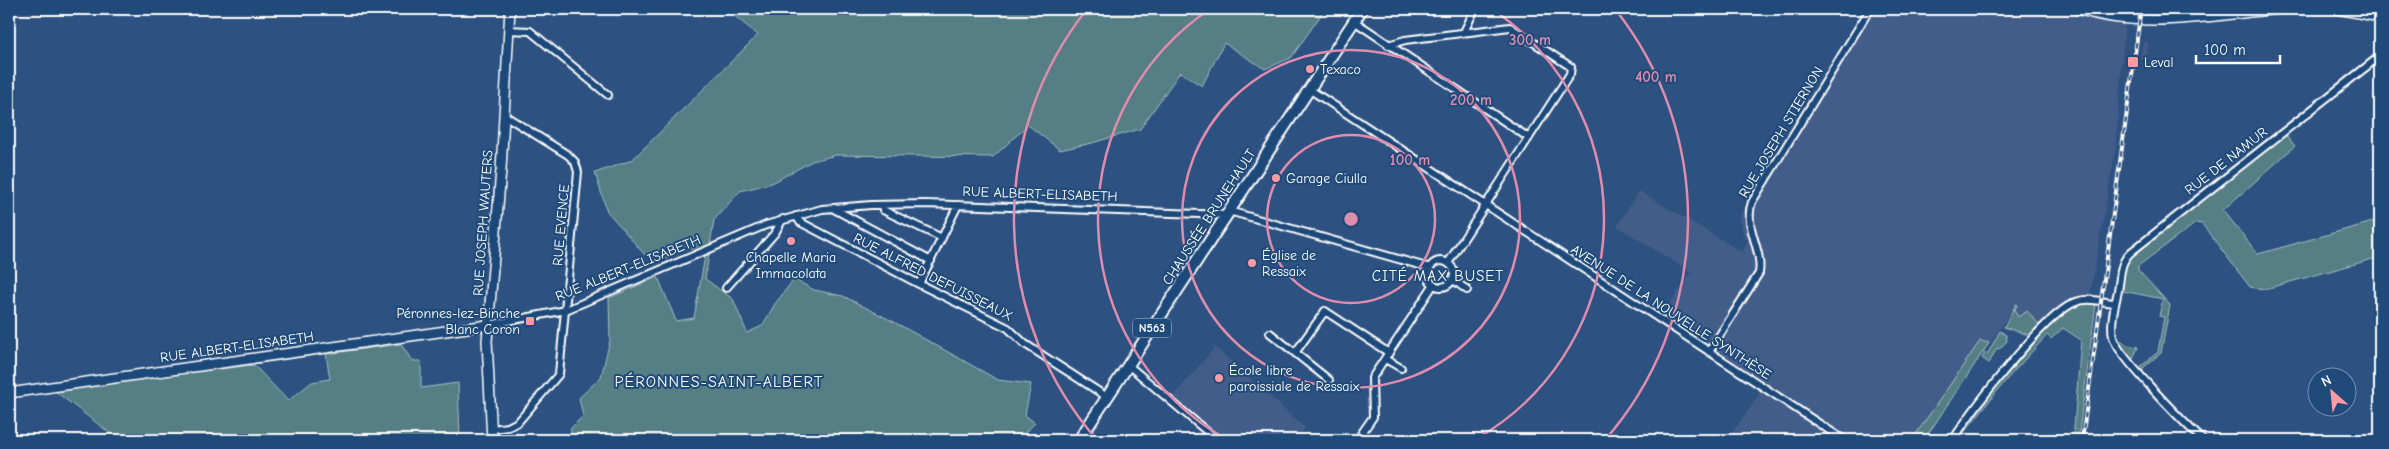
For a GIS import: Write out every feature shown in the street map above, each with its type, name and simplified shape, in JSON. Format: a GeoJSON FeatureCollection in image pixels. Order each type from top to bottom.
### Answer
{"type":"FeatureCollection","features":[{"type":"Feature","properties":{"kind":"main road","name":"CHAUSSÉE BRUNEHAULT"},"geometry":{"type":"LineString","coordinates":[[1078,440],[1362,9]]}},
{"type":"Feature","properties":{"kind":"street","name":"RUE JOSEPH WAUTERS"},"geometry":{"type":"LineString","coordinates":[[492,440],[488,326],[510,9]]}},
{"type":"Feature","properties":{"kind":"street"},"geometry":{"type":"LineString","coordinates":[[1464,32],[1475,9]]}},
{"type":"Feature","properties":{"kind":"street","name":"RUE JOSEPH STIERNON"},"geometry":{"type":"LineString","coordinates":[[1709,352],[1759,273],[1759,260],[1748,218],[1752,202],[1870,9]]}},
{"type":"Feature","properties":{"kind":"street"},"geometry":{"type":"LineString","coordinates":[[2078,9],[2102,15],[2151,21],[2282,9]]}},
{"type":"Feature","properties":{"kind":"street"},"geometry":{"type":"LineString","coordinates":[[2337,9],[2380,17]]}},
{"type":"Feature","properties":{"kind":"street"},"geometry":{"type":"LineString","coordinates":[[1354,21],[1529,138]]}},
{"type":"Feature","properties":{"kind":"street"},"geometry":{"type":"LineString","coordinates":[[1388,45],[1405,40],[1510,27],[1569,64],[1570,74],[1448,263]]}},
{"type":"Feature","properties":{"kind":"street"},"geometry":{"type":"LineString","coordinates":[[508,30],[530,31],[608,95]]}},
{"type":"Feature","properties":{"kind":"street","name":"RUE DE NAMUR"},"geometry":{"type":"LineString","coordinates":[[2203,440],[2179,418],[2118,349],[2112,336],[2114,303],[2123,261],[2131,252],[2380,56]]}},
{"type":"Feature","properties":{"kind":"street","name":"AVENUE DE LA NOUVELLE SYNTHÈSE"},"geometry":{"type":"LineString","coordinates":[[1309,89],[1844,440]]}},
{"type":"Feature","properties":{"kind":"street","name":"RUE EVENCE"},"geometry":{"type":"LineString","coordinates":[[492,429],[508,427],[518,422],[560,374],[578,172],[576,165],[568,155],[504,115]]}},
{"type":"Feature","properties":{"kind":"street"},"geometry":{"type":"LineString","coordinates":[[882,205],[883,210],[942,238]]}},
{"type":"Feature","properties":{"kind":"street","name":"RUE ALBERT-ELISABETH"},"geometry":{"type":"LineString","coordinates":[[9,393],[488,326],[566,310],[783,219],[833,208],[882,205],[958,205],[1228,213],[1430,268]]}},
{"type":"Feature","properties":{"kind":"street"},"geometry":{"type":"LineString","coordinates":[[919,284],[958,205]]}},
{"type":"Feature","properties":{"kind":"street"},"geometry":{"type":"LineString","coordinates":[[833,208],[930,261]]}},
{"type":"Feature","properties":{"kind":"street","name":"RUE ALFRED DEFUISSEAUX"},"geometry":{"type":"LineString","coordinates":[[796,216],[800,222],[1008,328],[1026,344],[1107,397]]}},
{"type":"Feature","properties":{"kind":"street"},"geometry":{"type":"LineString","coordinates":[[726,288],[775,233],[783,219]]}},
{"type":"Feature","properties":{"kind":"street"},"geometry":{"type":"LineString","coordinates":[[1438,262],[1448,263],[1453,269],[1452,279],[1446,285],[1434,284],[1429,277],[1430,268],[1438,262]]}},
{"type":"Feature","properties":{"kind":"street"},"geometry":{"type":"LineString","coordinates":[[1452,279],[1467,290]]}},
{"type":"Feature","properties":{"kind":"street"},"geometry":{"type":"LineString","coordinates":[[1357,440],[1373,417],[1371,383],[1434,284]]}},
{"type":"Feature","properties":{"kind":"street"},"geometry":{"type":"LineString","coordinates":[[1953,440],[2015,359],[2066,308],[2087,300],[2114,303]]}},
{"type":"Feature","properties":{"kind":"street"},"geometry":{"type":"LineString","coordinates":[[1296,353],[1325,311],[1401,368]]}},
{"type":"Feature","properties":{"kind":"street"},"geometry":{"type":"LineString","coordinates":[[1270,333],[1329,380]]}},
{"type":"Feature","properties":{"kind":"street"},"geometry":{"type":"LineString","coordinates":[[1128,365],[1217,440]]}},
{"type":"Feature","properties":{"kind":"shaded area"},"geometry":{"type":"Polygon","coordinates":[[[1866,9],[2126,9],[2115,153],[2089,301],[2062,313],[2045,330],[2034,319],[2018,317],[2014,310],[2016,305],[1924,440],[1727,440],[1766,385],[1660,318],[1691,273],[1617,226],[1639,191],[1742,252],[1748,241],[1743,235],[1740,215],[1866,9]]]}},
{"type":"Feature","properties":{"kind":"shaded area"},"geometry":{"type":"Polygon","coordinates":[[[2143,42],[2149,43],[2146,59],[2140,59],[2143,42]]]}},
{"type":"Feature","properties":{"kind":"shaded area","name":"École libre paroissiale de Ressaix"},"geometry":{"type":"Polygon","coordinates":[[[1215,347],[1305,428],[1297,440],[1220,440],[1172,398],[1215,347]]]}},
{"type":"Feature","properties":{"kind":"green space"},"geometry":{"type":"Polygon","coordinates":[[[726,9],[1325,9],[1291,58],[1265,69],[1224,43],[1202,86],[1180,72],[1140,129],[1060,150],[1028,125],[993,157],[836,155],[812,161],[772,183],[740,191],[714,220],[710,245],[696,251],[688,248],[675,253],[667,259],[645,255],[607,211],[595,173],[632,160],[758,35],[726,9]]]}},
{"type":"Feature","properties":{"kind":"green space"},"geometry":{"type":"Polygon","coordinates":[[[2287,136],[2295,146],[2223,210],[2258,254],[2380,220],[2380,257],[2265,289],[2250,287],[2202,224],[2196,223],[2138,266],[2138,270],[2170,305],[2161,353],[2143,368],[2143,373],[2140,367],[2158,352],[2164,317],[2159,316],[2163,299],[2123,291],[2123,273],[2128,257],[2281,138],[2287,136]]]}},
{"type":"Feature","properties":{"kind":"green space"},"geometry":{"type":"Polygon","coordinates":[[[709,254],[705,279],[733,299],[747,333],[762,326],[775,304],[794,279],[814,290],[843,296],[896,323],[998,380],[1031,384],[1025,415],[1035,423],[1017,440],[570,440],[571,428],[583,416],[579,398],[601,377],[610,340],[609,298],[658,277],[676,321],[694,318],[705,256],[709,254]]]}},
{"type":"Feature","properties":{"kind":"green space"},"geometry":{"type":"Polygon","coordinates":[[[2089,301],[2096,304],[2078,440],[2073,440],[2081,340],[2063,328],[2051,339],[2047,335],[2007,379],[1958,440],[1957,438],[2018,358],[2062,313],[2089,301]]]}},
{"type":"Feature","properties":{"kind":"green space"},"geometry":{"type":"Polygon","coordinates":[[[2016,304],[2017,306],[2014,310],[2018,317],[2027,311],[2041,327],[2032,336],[2004,327],[2016,304]]]}},
{"type":"Feature","properties":{"kind":"green space"},"geometry":{"type":"Polygon","coordinates":[[[2000,331],[2006,335],[2007,341],[1999,349],[1997,348],[1989,363],[1982,358],[1985,353],[1988,353],[2000,331]]]}},
{"type":"Feature","properties":{"kind":"green space"},"geometry":{"type":"Polygon","coordinates":[[[2115,337],[2128,345],[2138,347],[2133,359],[2125,355],[2115,337]]]}},
{"type":"Feature","properties":{"kind":"green space"},"geometry":{"type":"Polygon","coordinates":[[[1980,341],[1989,343],[1924,440],[1912,440],[1980,341]]]}},
{"type":"Feature","properties":{"kind":"green space"},"geometry":{"type":"Polygon","coordinates":[[[401,344],[412,361],[421,361],[421,388],[458,383],[460,438],[458,440],[119,440],[56,392],[152,377],[254,365],[288,401],[312,382],[330,379],[326,354],[401,344]]]}},
{"type":"Feature","properties":{"kind":"railway"},"geometry":{"type":"LineString","coordinates":[[2082,440],[2141,9]]}},
{"type":"Feature","properties":{"kind":"place","name":"Leval"},"geometry":{"type":"Point","coordinates":[2133,62]}},
{"type":"Feature","properties":{"kind":"place","name":"Texaco"},"geometry":{"type":"Point","coordinates":[1310,69]}},
{"type":"Feature","properties":{"kind":"place","name":"Garage Ciulla"},"geometry":{"type":"Point","coordinates":[1276,178]}},
{"type":"Feature","properties":{"kind":"place","name":"Chapelle Maria Immacolata"},"geometry":{"type":"Point","coordinates":[791,241]}},
{"type":"Feature","properties":{"kind":"place","name":"Église de Ressaix"},"geometry":{"type":"Point","coordinates":[1252,263]}},
{"type":"Feature","properties":{"kind":"place","name":"Péronnes-lez-Binche Blanc Coron"},"geometry":{"type":"Point","coordinates":[530,321]}},
{"type":"Feature","properties":{"kind":"place","name":"École libre paroissiale de Ressaix"},"geometry":{"type":"Point","coordinates":[1219,378]}},
{"type":"Feature","properties":{"kind":"district","name":"CITÉ MAX BUSET"},"geometry":{"type":"Point","coordinates":[1438,276]}},
{"type":"Feature","properties":{"kind":"district","name":"PÉRONNES-SAINT-ALBERT"},"geometry":{"type":"Point","coordinates":[719,382]}}]}
